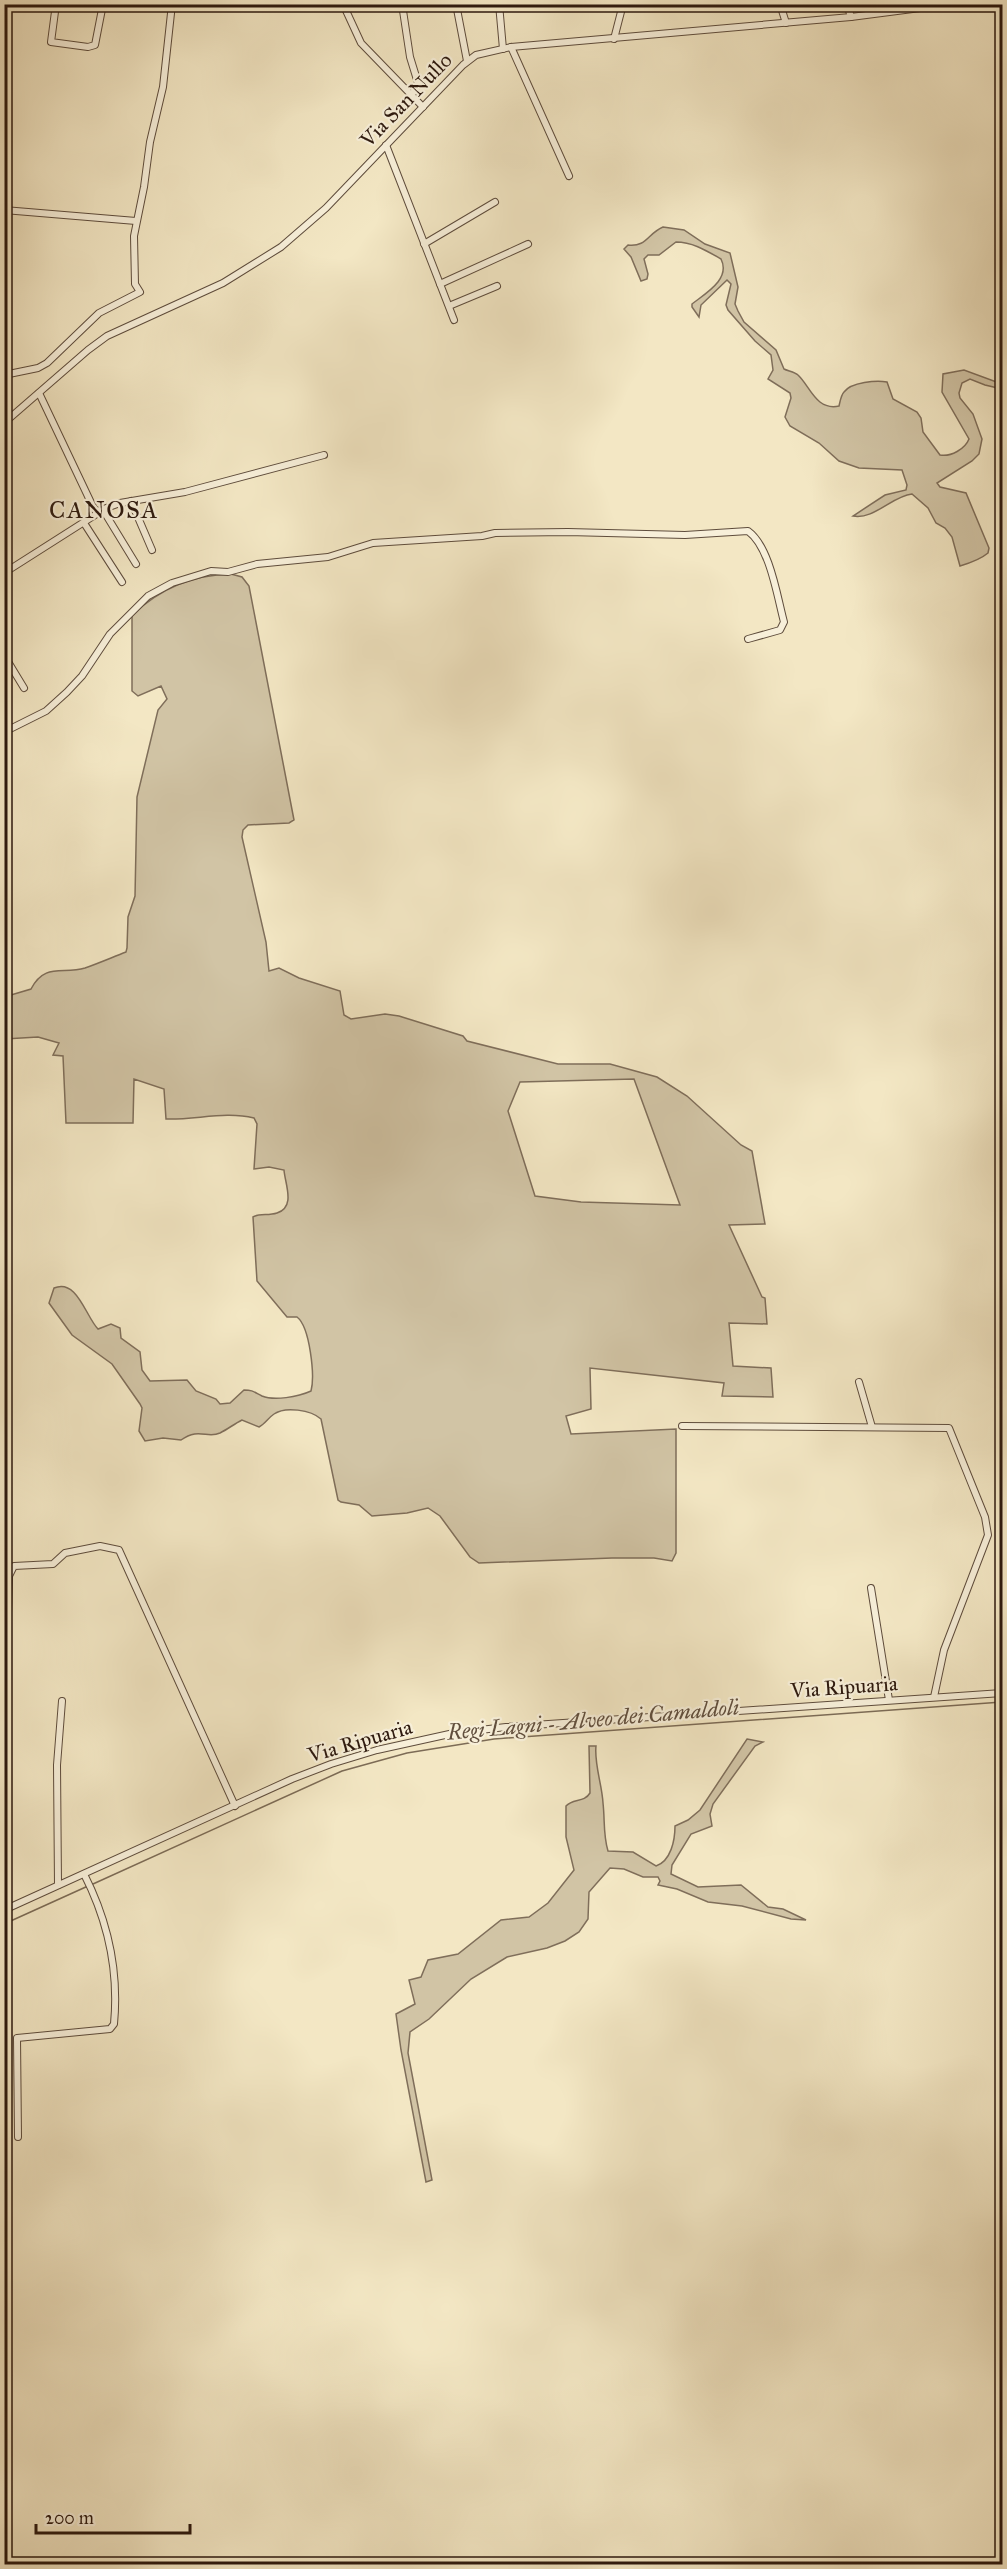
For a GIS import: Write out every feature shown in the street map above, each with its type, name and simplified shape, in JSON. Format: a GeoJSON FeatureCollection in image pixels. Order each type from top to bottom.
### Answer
{"type":"FeatureCollection","features":[{"type":"Feature","properties":{"kind":"street"},"geometry":{"type":"LineString","coordinates":[[56,4],[51,42],[88,47],[95,45],[103,4]]}},
{"type":"Feature","properties":{"kind":"street"},"geometry":{"type":"LineString","coordinates":[[4,375],[38,368],[47,363],[99,313],[140,292],[135,284],[133,246],[150,142],[163,87],[172,4]]}},
{"type":"Feature","properties":{"kind":"street"},"geometry":{"type":"LineString","coordinates":[[343,4],[361,44],[423,107]]}},
{"type":"Feature","properties":{"kind":"street"},"geometry":{"type":"LineString","coordinates":[[402,4],[410,57],[418,83],[412,95]]}},
{"type":"Feature","properties":{"kind":"street"},"geometry":{"type":"LineString","coordinates":[[456,4],[467,61]]}},
{"type":"Feature","properties":{"kind":"street"},"geometry":{"type":"LineString","coordinates":[[499,4],[503,48]]}},
{"type":"Feature","properties":{"kind":"street"},"geometry":{"type":"LineString","coordinates":[[614,39],[623,4]]}},
{"type":"Feature","properties":{"kind":"street"},"geometry":{"type":"LineString","coordinates":[[780,4],[786,22]]}},
{"type":"Feature","properties":{"kind":"street"},"geometry":{"type":"LineString","coordinates":[[847,4],[851,17]]}},
{"type":"Feature","properties":{"kind":"street","name":"Via San Nullo"},"geometry":{"type":"LineString","coordinates":[[4,423],[107,336],[223,284],[281,247],[326,208],[467,61],[490,50],[851,17],[951,4]]}},
{"type":"Feature","properties":{"kind":"street"},"geometry":{"type":"LineString","coordinates":[[511,48],[569,176]]}},
{"type":"Feature","properties":{"kind":"street"},"geometry":{"type":"LineString","coordinates":[[386,145],[454,320]]}},
{"type":"Feature","properties":{"kind":"street"},"geometry":{"type":"LineString","coordinates":[[424,244],[495,202]]}},
{"type":"Feature","properties":{"kind":"street"},"geometry":{"type":"LineString","coordinates":[[4,210],[136,221]]}},
{"type":"Feature","properties":{"kind":"street"},"geometry":{"type":"LineString","coordinates":[[440,284],[528,244]]}},
{"type":"Feature","properties":{"kind":"street"},"geometry":{"type":"LineString","coordinates":[[449,306],[497,286]]}},
{"type":"Feature","properties":{"kind":"street"},"geometry":{"type":"LineString","coordinates":[[39,393],[94,509],[103,510]]}},
{"type":"Feature","properties":{"kind":"street"},"geometry":{"type":"LineString","coordinates":[[4,573],[103,510],[131,501],[185,492],[324,455]]}},
{"type":"Feature","properties":{"kind":"street"},"geometry":{"type":"LineString","coordinates":[[131,501],[152,550]]}},
{"type":"Feature","properties":{"kind":"street"},"geometry":{"type":"LineString","coordinates":[[103,510],[136,564]]}},
{"type":"Feature","properties":{"kind":"street"},"geometry":{"type":"LineString","coordinates":[[84,523],[122,582]]}},
{"type":"Feature","properties":{"kind":"street"},"geometry":{"type":"LineString","coordinates":[[4,732],[46,711],[67,692],[82,676],[111,634],[156,591],[201,573],[228,572],[279,561],[319,558],[373,543],[471,537],[495,533],[568,531],[685,535],[748,531],[757,539],[765,554],[784,622],[780,630],[748,639]]}},
{"type":"Feature","properties":{"kind":"street"},"geometry":{"type":"LineString","coordinates":[[4,655],[24,688]]}},
{"type":"Feature","properties":{"kind":"street"},"geometry":{"type":"LineString","coordinates":[[859,1382],[872,1427]]}},
{"type":"Feature","properties":{"kind":"street"},"geometry":{"type":"LineString","coordinates":[[682,1426],[948,1428],[988,1527],[986,1544],[944,1650],[934,1697]]}},
{"type":"Feature","properties":{"kind":"street"},"geometry":{"type":"LineString","coordinates":[[8,1613],[9,1576],[14,1566],[53,1564],[65,1553],[100,1546],[119,1550],[236,1806]]}},
{"type":"Feature","properties":{"kind":"street"},"geometry":{"type":"LineString","coordinates":[[871,1588],[889,1700]]}},
{"type":"Feature","properties":{"kind":"street","name":"Via Ripuaria"},"geometry":{"type":"LineString","coordinates":[[4,1910],[58,1885],[85,1876],[332,1764],[377,1750],[454,1733],[518,1726],[1002,1693]]}},
{"type":"Feature","properties":{"kind":"street"},"geometry":{"type":"LineString","coordinates":[[58,1885],[57,1765],[62,1701]]}},
{"type":"Feature","properties":{"kind":"street"},"geometry":{"type":"LineString","coordinates":[[18,2137],[17,2038],[110,2029],[114,2024],[114,1961],[101,1914],[85,1876]]}},
{"type":"Feature","properties":{"kind":"shaded area"},"geometry":{"type":"Polygon","coordinates":[[[663,227],[684,230],[705,244],[730,253],[738,287],[735,304],[744,322],[776,350],[784,369],[798,375],[814,396],[825,405],[839,406],[843,393],[852,386],[877,381],[887,382],[893,399],[917,412],[921,418],[923,432],[940,455],[944,455],[961,449],[969,439],[942,392],[943,374],[964,370],[1002,384],[1002,389],[970,379],[962,383],[960,398],[973,414],[982,439],[979,454],[937,483],[940,487],[966,493],[989,548],[988,553],[960,566],[952,537],[945,528],[936,523],[928,508],[912,494],[897,499],[868,515],[853,516],[885,495],[906,490],[907,485],[902,470],[859,468],[839,461],[819,443],[790,426],[785,417],[791,398],[790,393],[768,379],[773,370],[771,355],[755,341],[728,310],[726,305],[731,284],[727,280],[701,305],[699,317],[692,307],[692,304],[720,279],[723,273],[721,259],[694,245],[676,242],[659,255],[648,255],[644,259],[648,274],[647,279],[641,281],[631,257],[624,249],[628,245],[643,242],[663,227]]]}},
{"type":"Feature","properties":{"kind":"shaded area"},"geometry":{"type":"Polygon","coordinates":[[[231,574],[242,577],[249,586],[294,820],[289,823],[248,825],[243,830],[242,837],[266,942],[269,971],[279,968],[299,978],[340,991],[344,1015],[351,1019],[385,1014],[399,1016],[463,1036],[467,1041],[558,1064],[610,1064],[657,1077],[687,1096],[741,1145],[752,1151],[765,1224],[729,1225],[762,1297],[765,1298],[767,1324],[729,1323],[733,1366],[771,1368],[773,1397],[722,1396],[724,1383],[590,1368],[591,1409],[566,1416],[571,1434],[676,1429],[676,1553],[672,1561],[654,1558],[612,1558],[479,1563],[470,1557],[440,1516],[428,1508],[407,1513],[372,1516],[359,1505],[338,1500],[321,1419],[305,1411],[279,1412],[259,1427],[242,1420],[211,1435],[193,1434],[181,1440],[163,1438],[145,1441],[139,1431],[142,1408],[140,1404],[112,1364],[72,1335],[49,1303],[54,1288],[62,1286],[69,1288],[80,1300],[98,1329],[111,1324],[120,1328],[121,1338],[140,1352],[142,1370],[150,1381],[187,1380],[196,1391],[216,1399],[220,1404],[230,1403],[244,1390],[273,1398],[293,1397],[311,1391],[310,1352],[301,1322],[297,1317],[287,1317],[257,1281],[253,1217],[274,1214],[283,1210],[288,1194],[284,1170],[269,1167],[254,1169],[257,1124],[254,1118],[232,1115],[166,1119],[164,1089],[134,1079],[133,1123],[66,1123],[63,1056],[53,1055],[59,1043],[38,1037],[5,1039],[4,997],[31,989],[42,975],[48,972],[85,968],[126,952],[128,917],[135,896],[137,797],[158,710],[167,699],[161,686],[138,696],[132,691],[132,615],[166,590],[190,580],[231,574]],[[634,1079],[520,1082],[508,1111],[535,1196],[581,1202],[680,1205],[634,1079]]]}},
{"type":"Feature","properties":{"kind":"shaded area"},"geometry":{"type":"Polygon","coordinates":[[[747,1739],[763,1742],[755,1746],[713,1804],[710,1814],[712,1826],[691,1834],[672,1865],[671,1874],[698,1887],[741,1885],[768,1907],[783,1909],[806,1920],[791,1919],[742,1906],[708,1902],[677,1889],[658,1885],[660,1881],[658,1877],[643,1877],[624,1869],[610,1868],[589,1892],[588,1919],[579,1932],[547,1948],[507,1957],[471,1979],[429,2019],[410,2032],[408,2053],[432,2180],[426,2182],[396,2014],[415,2004],[409,1980],[421,1977],[428,1960],[458,1954],[501,1920],[529,1917],[548,1903],[574,1870],[566,1837],[566,1806],[585,1798],[590,1793],[589,1746],[596,1746],[608,1851],[633,1852],[656,1866],[669,1855],[675,1826],[688,1820],[700,1810],[747,1739]]]}},
{"type":"Feature","properties":{"kind":"shaded area"},"geometry":{"type":"Polygon","coordinates":[[[997,1835],[1002,1835],[1002,1915],[997,1914],[997,1835]]]}},
{"type":"Feature","properties":{"kind":"waterway","name":"Regi Lagni - Alveo dei Camaldoli"},"geometry":{"type":"LineString","coordinates":[[93,1884],[342,1771],[407,1753],[494,1739],[1002,1702]]}},
{"type":"Feature","properties":{"kind":"waterway","name":"Regi Lagni - Alveo dei Camaldoli"},"geometry":{"type":"LineString","coordinates":[[4,1924],[88,1886]]}},
{"type":"Feature","properties":{"kind":"district","name":"CANOSA"},"geometry":{"type":"Point","coordinates":[104,510]}}]}
